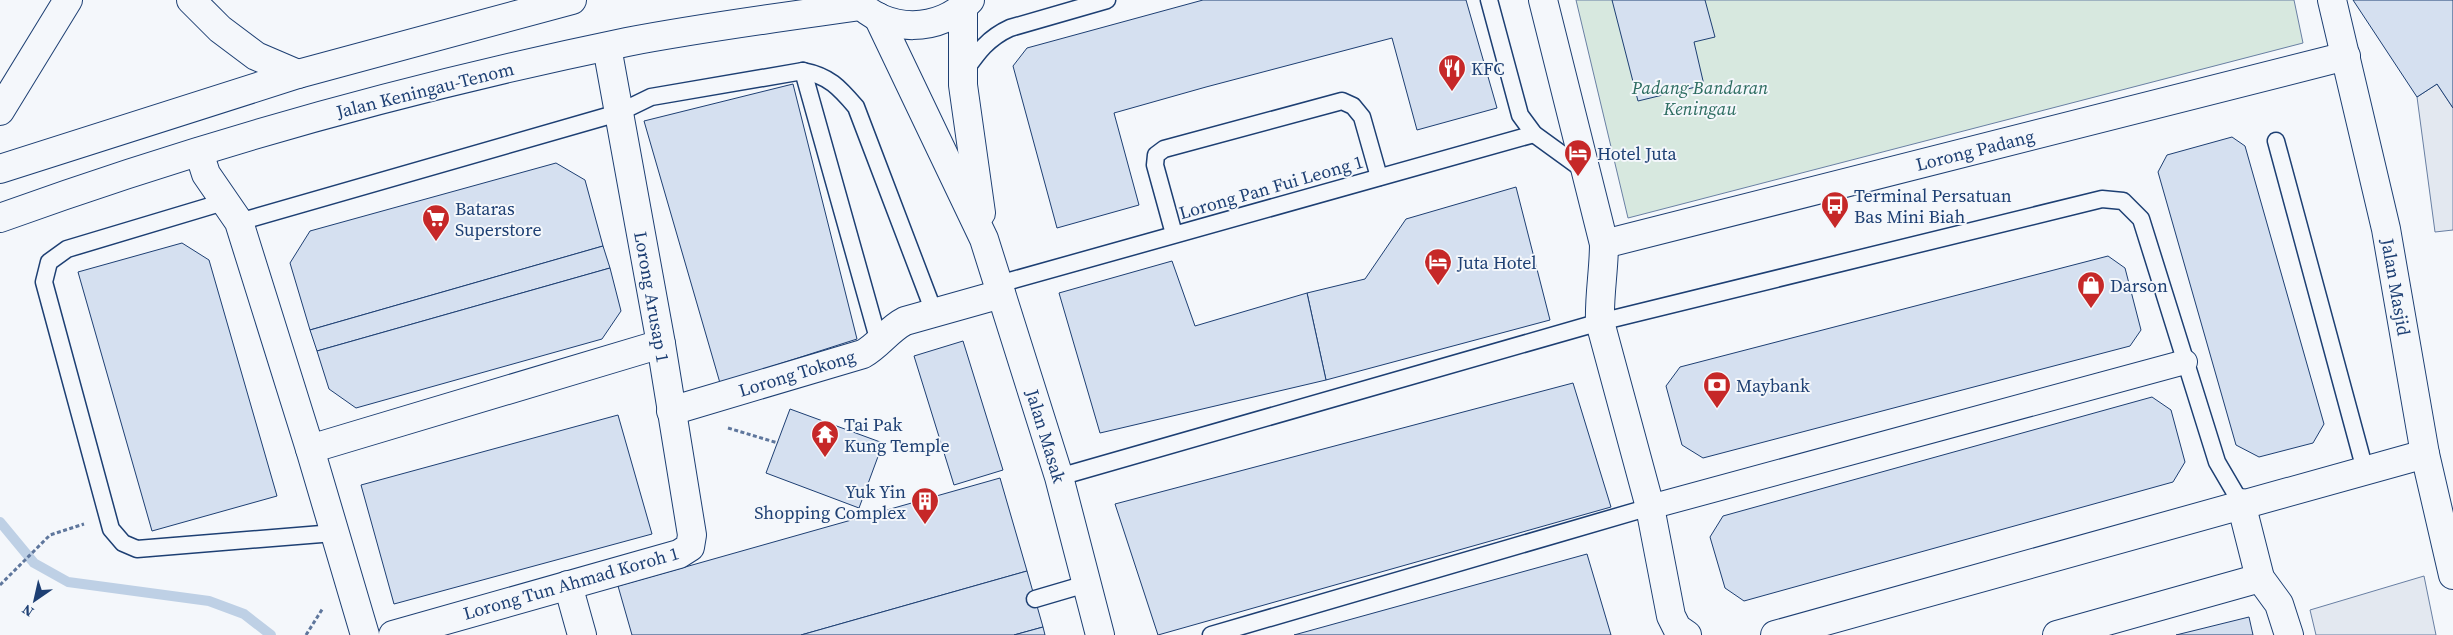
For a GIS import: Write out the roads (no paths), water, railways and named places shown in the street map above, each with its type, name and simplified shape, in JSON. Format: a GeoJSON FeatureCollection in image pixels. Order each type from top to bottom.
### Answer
{"type":"FeatureCollection","features":[{"type":"Feature","properties":{"kind":"street"},"geometry":{"type":"LineString","coordinates":[[0,110],[68,0]]}},
{"type":"Feature","properties":{"kind":"street"},"geometry":{"type":"LineString","coordinates":[[191,0],[220,29],[256,56],[298,74]]}},
{"type":"Feature","properties":{"kind":"street"},"geometry":{"type":"LineString","coordinates":[[0,169],[298,74],[572,0]]}},
{"type":"Feature","properties":{"kind":"street"},"geometry":{"type":"LineString","coordinates":[[1543,0],[1604,244],[1604,264],[1599,301],[1600,322],[1650,507],[1671,616],[1677,628],[1686,635]]}},
{"type":"Feature","properties":{"kind":"street","name":"Jalan Masjid"},"geometry":{"type":"LineString","coordinates":[[2332,0],[2386,228],[2425,454],[2453,575]]}},
{"type":"Feature","properties":{"kind":"street"},"geometry":{"type":"LineString","coordinates":[[865,8],[898,24],[918,25],[942,20],[966,4]]}},
{"type":"Feature","properties":{"kind":"street","name":"Jalan Masak"},"geometry":{"type":"LineString","coordinates":[[966,4],[963,73],[984,239]]}},
{"type":"Feature","properties":{"kind":"street","name":"Jalan Masak"},"geometry":{"type":"LineString","coordinates":[[865,8],[984,239],[1059,477],[1100,635]]}},
{"type":"Feature","properties":{"kind":"street","name":"Jalan Keningau-Tenom"},"geometry":{"type":"LineString","coordinates":[[0,218],[111,178],[408,92],[607,47],[746,22],[865,8]]}},
{"type":"Feature","properties":{"kind":"street","name":"Lorong Arusap 1"},"geometry":{"type":"LineString","coordinates":[[607,47],[662,344],[692,536],[690,547]]}},
{"type":"Feature","properties":{"kind":"street","name":"Lorong Padang"},"geometry":{"type":"LineString","coordinates":[[1604,244],[2346,56]]}},
{"type":"Feature","properties":{"kind":"street"},"geometry":{"type":"LineString","coordinates":[[199,152],[206,174],[233,211],[310,449],[365,635]]}},
{"type":"Feature","properties":{"kind":"street","name":"Lorong Tokong"},"geometry":{"type":"LineString","coordinates":[[671,411],[863,354],[879,342],[893,327],[1000,289]]}},
{"type":"Feature","properties":{"kind":"street"},"geometry":{"type":"LineString","coordinates":[[310,449],[662,344]]}},
{"type":"Feature","properties":{"kind":"street"},"geometry":{"type":"LineString","coordinates":[[1650,507],[2185,362]]}},
{"type":"Feature","properties":{"kind":"street"},"geometry":{"type":"LineString","coordinates":[[1775,635],[2425,454]]}},
{"type":"Feature","properties":{"kind":"street"},"geometry":{"type":"LineString","coordinates":[[2241,504],[2260,578],[2282,609],[2289,635]]}},
{"type":"Feature","properties":{"kind":"street","name":"Lorong Tun Ahmad Koroh 1"},"geometry":{"type":"LineString","coordinates":[[394,635],[679,554],[690,547]]}},
{"type":"Feature","properties":{"kind":"street"},"geometry":{"type":"LineString","coordinates":[[2057,635],[2260,578]]}},
{"type":"Feature","properties":{"kind":"street"},"geometry":{"type":"LineString","coordinates":[[568,586],[582,635]]}},
{"type":"Feature","properties":{"kind":"lane"},"geometry":{"type":"LineString","coordinates":[[963,73],[982,46],[996,35],[1010,28],[1107,0]]}},
{"type":"Feature","properties":{"kind":"lane"},"geometry":{"type":"LineString","coordinates":[[1488,0],[1520,115],[1534,134],[1586,171]]}},
{"type":"Feature","properties":{"kind":"lane"},"geometry":{"type":"LineString","coordinates":[[803,71],[879,342]]}},
{"type":"Feature","properties":{"kind":"lane"},"geometry":{"type":"LineString","coordinates":[[334,533],[137,549],[123,543],[112,529],[108,516],[44,282],[49,262],[67,249],[233,211],[618,113],[651,97],[803,71],[820,74],[839,88],[856,107],[934,312]]}},
{"type":"Feature","properties":{"kind":"lane","name":"Lorong Pan Fui Leong 1"},"geometry":{"type":"LineString","coordinates":[[1174,234],[1155,165],[1156,155],[1164,149],[1342,101],[1354,106],[1362,117],[1379,177]]}},
{"type":"Feature","properties":{"kind":"lane","name":"Lorong Pan Fui Leong 1"},"geometry":{"type":"LineString","coordinates":[[1000,289],[1174,234],[1534,134]]}},
{"type":"Feature","properties":{"kind":"lane"},"geometry":{"type":"LineString","coordinates":[[2276,141],[2364,470]]}},
{"type":"Feature","properties":{"kind":"lane"},"geometry":{"type":"LineString","coordinates":[[1059,477],[1600,322],[2102,199],[2123,201],[2141,219],[2217,462],[2241,504]]}},
{"type":"Feature","properties":{"kind":"lane"},"geometry":{"type":"LineString","coordinates":[[1211,635],[1650,507]]}},
{"type":"Feature","properties":{"kind":"lane"},"geometry":{"type":"LineString","coordinates":[[1035,599],[1086,584]]}},
{"type":"Feature","properties":{"kind":"waterway"},"geometry":{"type":"LineString","coordinates":[[0,522],[34,563],[68,582],[209,601],[244,614],[271,635]]}},
{"type":"Feature","properties":{"kind":"place","name":"KFC"},"geometry":{"type":"Point","coordinates":[1452,92]}},
{"type":"Feature","properties":{"kind":"place","name":"Hotel Juta"},"geometry":{"type":"Point","coordinates":[1578,177]}},
{"type":"Feature","properties":{"kind":"place","name":"Terminal Persatuan Bas Mini Biah"},"geometry":{"type":"Point","coordinates":[1835,229]}},
{"type":"Feature","properties":{"kind":"place","name":"Bataras Superstore"},"geometry":{"type":"Point","coordinates":[436,242]}},
{"type":"Feature","properties":{"kind":"place","name":"Juta Hotel"},"geometry":{"type":"Point","coordinates":[1438,286]}},
{"type":"Feature","properties":{"kind":"place","name":"Darson"},"geometry":{"type":"Point","coordinates":[2091,309]}},
{"type":"Feature","properties":{"kind":"place","name":"Maybank"},"geometry":{"type":"Point","coordinates":[1717,409]}},
{"type":"Feature","properties":{"kind":"place","name":"Tai Pak Kung Temple"},"geometry":{"type":"Point","coordinates":[825,458]}},
{"type":"Feature","properties":{"kind":"place","name":"Yuk Yin Shopping Complex"},"geometry":{"type":"Point","coordinates":[925,525]}},
{"type":"Feature","properties":{"kind":"park label","name":"Padang Bandaran Keningau"},"geometry":{"type":"Point","coordinates":[1700,97]}}]}
